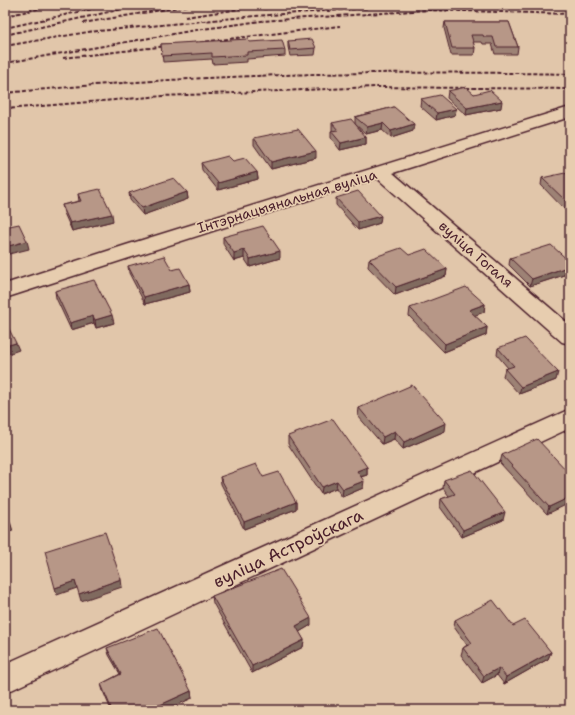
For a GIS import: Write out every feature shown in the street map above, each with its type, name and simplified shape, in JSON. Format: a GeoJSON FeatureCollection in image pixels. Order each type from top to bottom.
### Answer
{"type":"FeatureCollection","features":[{"type":"Feature","properties":{"kind":"street","name":"Інтэрнацыянальная вуліца"},"geometry":{"type":"LineString","coordinates":[[5,290],[140,246],[570,112]]}},
{"type":"Feature","properties":{"kind":"street","name":"вуліца Гогаля"},"geometry":{"type":"LineString","coordinates":[[381,172],[570,337]]}},
{"type":"Feature","properties":{"kind":"street","name":"вуліца Астроўскага"},"geometry":{"type":"LineString","coordinates":[[5,679],[570,418]]}},
{"type":"Feature","properties":{"kind":"building"},"geometry":{"type":"Polygon","coordinates":[[[445,22],[509,22],[518,47],[496,47],[493,37],[471,35],[475,48],[452,48],[445,22]]]}},
{"type":"Feature","properties":{"kind":"building"},"geometry":{"type":"Polygon","coordinates":[[[248,39],[249,42],[282,40],[285,50],[247,52],[247,55],[212,57],[212,53],[162,56],[161,44],[248,39]]]}},
{"type":"Feature","properties":{"kind":"building"},"geometry":{"type":"Polygon","coordinates":[[[312,39],[316,48],[290,50],[288,41],[312,39]]]}},
{"type":"Feature","properties":{"kind":"building"},"geometry":{"type":"Polygon","coordinates":[[[466,87],[474,94],[490,90],[502,101],[467,108],[448,91],[466,87]]]}},
{"type":"Feature","properties":{"kind":"building"},"geometry":{"type":"Polygon","coordinates":[[[440,95],[456,109],[437,113],[421,99],[440,95]]]}},
{"type":"Feature","properties":{"kind":"building"},"geometry":{"type":"Polygon","coordinates":[[[394,107],[414,124],[391,131],[383,123],[367,127],[355,117],[394,107]]]}},
{"type":"Feature","properties":{"kind":"building"},"geometry":{"type":"Polygon","coordinates":[[[351,119],[366,137],[341,143],[331,131],[338,130],[332,123],[351,119]]]}},
{"type":"Feature","properties":{"kind":"building"},"geometry":{"type":"Polygon","coordinates":[[[298,129],[316,151],[271,162],[254,138],[298,129]]]}},
{"type":"Feature","properties":{"kind":"building"},"geometry":{"type":"Polygon","coordinates":[[[228,156],[233,161],[245,158],[257,172],[218,183],[201,163],[228,156]]]}},
{"type":"Feature","properties":{"kind":"building"},"geometry":{"type":"Polygon","coordinates":[[[565,173],[570,178],[570,202],[567,202],[542,178],[565,173]]]}},
{"type":"Feature","properties":{"kind":"building"},"geometry":{"type":"Polygon","coordinates":[[[174,178],[187,192],[142,208],[129,193],[174,178]]]}},
{"type":"Feature","properties":{"kind":"building"},"geometry":{"type":"Polygon","coordinates":[[[100,189],[112,214],[70,223],[62,205],[81,201],[78,194],[100,189]]]}},
{"type":"Feature","properties":{"kind":"building"},"geometry":{"type":"Polygon","coordinates":[[[358,191],[381,216],[358,222],[336,198],[358,191]]]}},
{"type":"Feature","properties":{"kind":"building"},"geometry":{"type":"Polygon","coordinates":[[[19,224],[27,241],[5,247],[5,227],[19,224]]]}},
{"type":"Feature","properties":{"kind":"building"},"geometry":{"type":"Polygon","coordinates":[[[263,226],[280,251],[250,259],[244,250],[234,253],[223,237],[263,226]]]}},
{"type":"Feature","properties":{"kind":"building"},"geometry":{"type":"Polygon","coordinates":[[[551,245],[570,262],[570,266],[532,279],[510,258],[551,245]]]}},
{"type":"Feature","properties":{"kind":"building"},"geometry":{"type":"Polygon","coordinates":[[[401,248],[409,255],[426,249],[447,269],[396,287],[369,259],[401,248]]]}},
{"type":"Feature","properties":{"kind":"building"},"geometry":{"type":"Polygon","coordinates":[[[164,256],[172,270],[180,268],[189,284],[144,297],[128,266],[164,256]]]}},
{"type":"Feature","properties":{"kind":"building"},"geometry":{"type":"Polygon","coordinates":[[[94,280],[112,315],[95,320],[93,316],[70,323],[55,291],[94,280]]]}},
{"type":"Feature","properties":{"kind":"building"},"geometry":{"type":"Polygon","coordinates":[[[466,287],[485,304],[469,310],[487,327],[445,344],[410,308],[466,287]]]}},
{"type":"Feature","properties":{"kind":"building"},"geometry":{"type":"Polygon","coordinates":[[[5,321],[16,343],[5,346],[5,321]]]}},
{"type":"Feature","properties":{"kind":"building"},"geometry":{"type":"Polygon","coordinates":[[[525,338],[558,372],[521,387],[505,369],[514,366],[498,348],[525,338]]]}},
{"type":"Feature","properties":{"kind":"building"},"geometry":{"type":"Polygon","coordinates":[[[412,385],[446,423],[404,442],[395,431],[383,437],[359,408],[412,385]]]}},
{"type":"Feature","properties":{"kind":"building"},"geometry":{"type":"Polygon","coordinates":[[[333,419],[367,467],[357,471],[364,481],[343,489],[337,481],[322,487],[288,436],[333,419]]]}},
{"type":"Feature","properties":{"kind":"building"},"geometry":{"type":"Polygon","coordinates":[[[537,439],[570,474],[570,497],[549,507],[502,455],[537,439]]]}},
{"type":"Feature","properties":{"kind":"building"},"geometry":{"type":"Polygon","coordinates":[[[256,464],[263,477],[279,472],[296,502],[244,522],[220,477],[256,464]]]}},
{"type":"Feature","properties":{"kind":"building"},"geometry":{"type":"Polygon","coordinates":[[[472,470],[505,512],[463,530],[441,499],[455,494],[444,480],[472,470]]]}},
{"type":"Feature","properties":{"kind":"building"},"geometry":{"type":"Polygon","coordinates":[[[5,506],[10,523],[5,525],[5,506]]]}},
{"type":"Feature","properties":{"kind":"building"},"geometry":{"type":"Polygon","coordinates":[[[105,532],[121,579],[79,594],[75,581],[55,588],[45,551],[105,532]]]}},
{"type":"Feature","properties":{"kind":"building"},"geometry":{"type":"Polygon","coordinates":[[[281,569],[311,618],[296,626],[304,640],[252,666],[212,596],[281,569]]]}},
{"type":"Feature","properties":{"kind":"building"},"geometry":{"type":"Polygon","coordinates":[[[493,600],[513,626],[525,620],[551,652],[506,677],[499,668],[484,676],[463,648],[472,643],[455,620],[493,600]]]}},
{"type":"Feature","properties":{"kind":"building"},"geometry":{"type":"Polygon","coordinates":[[[158,628],[191,691],[149,710],[112,710],[101,684],[121,674],[107,648],[158,628]]]}},
{"type":"Feature","properties":{"kind":"railway"},"geometry":{"type":"LineString","coordinates":[[5,16],[56,5]]}},
{"type":"Feature","properties":{"kind":"railway"},"geometry":{"type":"LineString","coordinates":[[5,28],[110,5]]}},
{"type":"Feature","properties":{"kind":"railway"},"geometry":{"type":"LineString","coordinates":[[5,35],[140,5]]}},
{"type":"Feature","properties":{"kind":"railway"},"geometry":{"type":"LineString","coordinates":[[83,23],[191,5]]}},
{"type":"Feature","properties":{"kind":"railway"},"geometry":{"type":"LineString","coordinates":[[185,17],[268,5]]}},
{"type":"Feature","properties":{"kind":"railway"},"geometry":{"type":"LineString","coordinates":[[263,9],[299,5]]}},
{"type":"Feature","properties":{"kind":"railway"},"geometry":{"type":"LineString","coordinates":[[524,7],[570,6]]}},
{"type":"Feature","properties":{"kind":"railway"},"geometry":{"type":"LineString","coordinates":[[88,32],[255,16],[369,8]]}},
{"type":"Feature","properties":{"kind":"railway"},"geometry":{"type":"LineString","coordinates":[[5,63],[196,30],[261,21],[428,10],[570,14]]}},
{"type":"Feature","properties":{"kind":"railway"},"geometry":{"type":"LineString","coordinates":[[63,58],[340,26]]}},
{"type":"Feature","properties":{"kind":"railway"},"geometry":{"type":"LineString","coordinates":[[88,32],[94,31]]}},
{"type":"Feature","properties":{"kind":"railway"},"geometry":{"type":"LineString","coordinates":[[5,46],[88,32]]}},
{"type":"Feature","properties":{"kind":"railway"},"geometry":{"type":"LineString","coordinates":[[5,93],[146,81],[287,75],[358,73],[570,74]]}},
{"type":"Feature","properties":{"kind":"railway"},"geometry":{"type":"LineString","coordinates":[[5,109],[163,96],[375,87],[570,89]]}}]}
